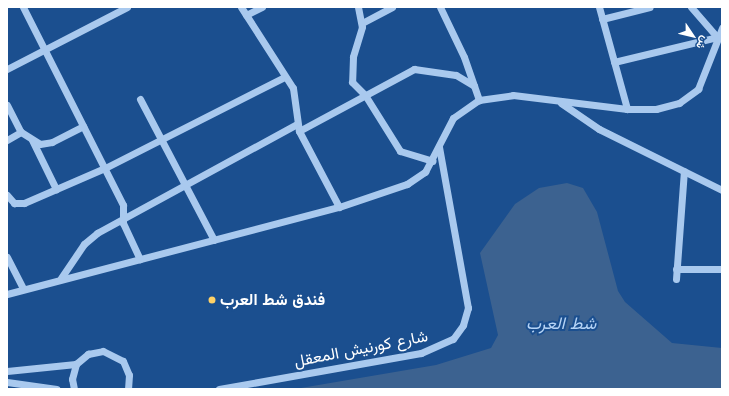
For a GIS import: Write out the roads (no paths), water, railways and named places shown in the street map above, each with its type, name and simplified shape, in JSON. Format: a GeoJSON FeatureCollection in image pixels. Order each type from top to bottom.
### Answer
{"type":"FeatureCollection","features":[{"type":"Feature","properties":{"kind":"street"},"geometry":{"type":"LineString","coordinates":[[23,7],[123,205],[123,216],[140,259]]}},
{"type":"Feature","properties":{"kind":"street"},"geometry":{"type":"LineString","coordinates":[[7,69],[126,7]]}},
{"type":"Feature","properties":{"kind":"street"},"geometry":{"type":"LineString","coordinates":[[241,7],[295,94],[297,124],[299,131],[338,207]]}},
{"type":"Feature","properties":{"kind":"street"},"geometry":{"type":"LineString","coordinates":[[246,15],[262,7]]}},
{"type":"Feature","properties":{"kind":"street"},"geometry":{"type":"LineString","coordinates":[[358,7],[362,23],[353,57],[352,82],[365,95],[400,151],[433,161]]}},
{"type":"Feature","properties":{"kind":"street"},"geometry":{"type":"LineString","coordinates":[[362,23],[392,7]]}},
{"type":"Feature","properties":{"kind":"street"},"geometry":{"type":"LineString","coordinates":[[440,7],[479,100]]}},
{"type":"Feature","properties":{"kind":"street"},"geometry":{"type":"LineString","coordinates":[[599,7],[627,109]]}},
{"type":"Feature","properties":{"kind":"street"},"geometry":{"type":"LineString","coordinates":[[602,19],[650,7]]}},
{"type":"Feature","properties":{"kind":"street"},"geometry":{"type":"LineString","coordinates":[[691,7],[717,37]]}},
{"type":"Feature","properties":{"kind":"street"},"geometry":{"type":"LineString","coordinates":[[7,294],[23,288],[61,278],[140,259],[338,207],[414,181],[433,161],[452,118],[479,100],[513,95],[561,103],[627,109],[668,107],[690,96],[704,79],[717,37],[722,28]]}},
{"type":"Feature","properties":{"kind":"street"},"geometry":{"type":"LineString","coordinates":[[614,62],[717,37]]}},
{"type":"Feature","properties":{"kind":"street"},"geometry":{"type":"LineString","coordinates":[[299,131],[414,69],[456,75],[474,86]]}},
{"type":"Feature","properties":{"kind":"street"},"geometry":{"type":"LineString","coordinates":[[7,194],[14,203],[24,203],[105,168],[160,138],[284,77]]}},
{"type":"Feature","properties":{"kind":"street"},"geometry":{"type":"LineString","coordinates":[[140,99],[183,185],[214,240]]}},
{"type":"Feature","properties":{"kind":"street"},"geometry":{"type":"LineString","coordinates":[[561,103],[599,129],[722,190]]}},
{"type":"Feature","properties":{"kind":"street"},"geometry":{"type":"LineString","coordinates":[[7,105],[22,132],[40,144],[52,142],[83,126]]}},
{"type":"Feature","properties":{"kind":"street"},"geometry":{"type":"LineString","coordinates":[[61,278],[88,239],[123,216],[297,124]]}},
{"type":"Feature","properties":{"kind":"street"},"geometry":{"type":"LineString","coordinates":[[7,140],[22,132]]}},
{"type":"Feature","properties":{"kind":"street"},"geometry":{"type":"LineString","coordinates":[[32,140],[56,189]]}},
{"type":"Feature","properties":{"kind":"street","name":"شارع كورنيش المعقل"},"geometry":{"type":"LineString","coordinates":[[219,389],[421,353],[453,339],[463,325],[468,308],[440,147]]}},
{"type":"Feature","properties":{"kind":"street"},"geometry":{"type":"LineString","coordinates":[[676,279],[684,171]]}},
{"type":"Feature","properties":{"kind":"street"},"geometry":{"type":"LineString","coordinates":[[7,257],[23,288]]}},
{"type":"Feature","properties":{"kind":"street"},"geometry":{"type":"LineString","coordinates":[[676,269],[722,269]]}},
{"type":"Feature","properties":{"kind":"street"},"geometry":{"type":"LineString","coordinates":[[7,371],[76,364],[95,351],[111,352],[127,368],[128,389]]}},
{"type":"Feature","properties":{"kind":"street"},"geometry":{"type":"LineString","coordinates":[[74,389],[72,379],[76,364]]}},
{"type":"Feature","properties":{"kind":"street"},"geometry":{"type":"LineString","coordinates":[[7,382],[56,389]]}},
{"type":"Feature","properties":{"kind":"water","name":"شط العرب"},"geometry":{"type":"Polygon","coordinates":[[[567,183],[583,188],[597,212],[618,291],[625,302],[672,343],[722,348],[722,389],[295,389],[436,365],[491,348],[498,335],[480,253],[515,204],[539,188],[567,183]]]}},
{"type":"Feature","properties":{"kind":"place","name":"فندق شط العرب"},"geometry":{"type":"Point","coordinates":[212,300]}}]}
